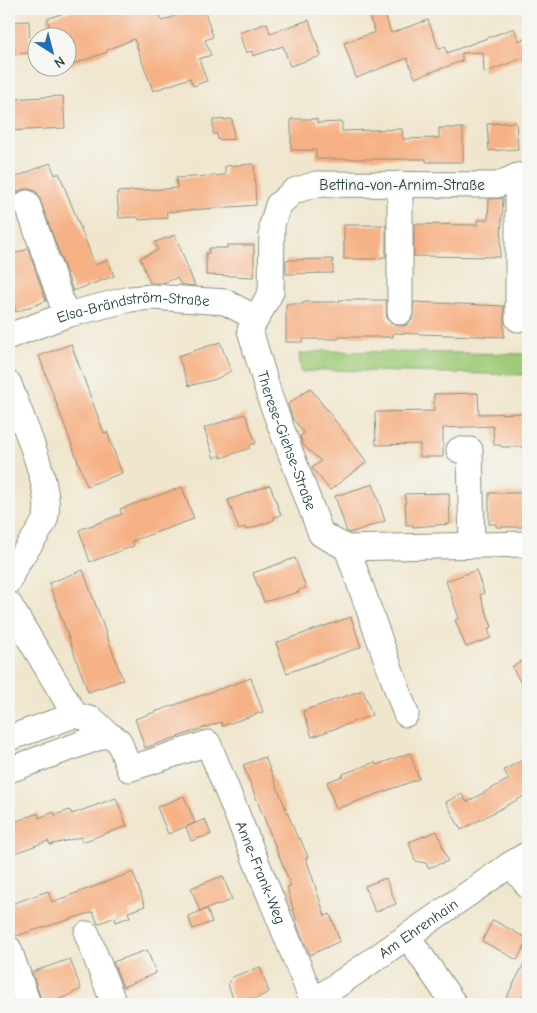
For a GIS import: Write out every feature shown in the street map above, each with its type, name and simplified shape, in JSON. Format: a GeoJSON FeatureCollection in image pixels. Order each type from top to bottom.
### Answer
{"type":"FeatureCollection","features":[{"type":"Feature","properties":{"kind":"street","name":"Bettina-von-Arnim-Straße"},"geometry":{"type":"LineString","coordinates":[[256,318],[271,292],[272,225],[278,205],[294,191],[316,184],[498,185],[523,176]]}},
{"type":"Feature","properties":{"kind":"street"},"geometry":{"type":"LineString","coordinates":[[518,319],[523,176]]}},
{"type":"Feature","properties":{"kind":"street"},"geometry":{"type":"LineString","coordinates":[[400,184],[400,312]]}},
{"type":"Feature","properties":{"kind":"street"},"geometry":{"type":"LineString","coordinates":[[27,203],[66,315]]}},
{"type":"Feature","properties":{"kind":"street","name":"Elsa-Brändström-Straße"},"geometry":{"type":"LineString","coordinates":[[9,336],[66,315],[130,299],[152,297],[225,302],[256,318]]}},
{"type":"Feature","properties":{"kind":"street","name":"Therese-Giehse-Straße"},"geometry":{"type":"LineString","coordinates":[[256,318],[250,330],[259,364],[322,534],[348,548],[528,544]]}},
{"type":"Feature","properties":{"kind":"street"},"geometry":{"type":"LineString","coordinates":[[9,384],[40,468],[48,500],[44,521],[11,570]]}},
{"type":"Feature","properties":{"kind":"street"},"geometry":{"type":"LineString","coordinates":[[459,450],[470,450],[472,545]]}},
{"type":"Feature","properties":{"kind":"street"},"geometry":{"type":"LineString","coordinates":[[348,548],[406,714]]}},
{"type":"Feature","properties":{"kind":"street"},"geometry":{"type":"LineString","coordinates":[[9,604],[75,715]]}},
{"type":"Feature","properties":{"kind":"street"},"geometry":{"type":"LineString","coordinates":[[9,738],[75,715],[94,720],[108,734],[9,770]]}},
{"type":"Feature","properties":{"kind":"street","name":"Anne-Frank-Weg"},"geometry":{"type":"LineString","coordinates":[[108,734],[119,741],[129,769],[208,742],[312,1003]]}},
{"type":"Feature","properties":{"kind":"street"},"geometry":{"type":"LineString","coordinates":[[520,859],[528,886]]}},
{"type":"Feature","properties":{"kind":"street","name":"Am Ehrenhain"},"geometry":{"type":"LineString","coordinates":[[312,1003],[520,859]]}},
{"type":"Feature","properties":{"kind":"street"},"geometry":{"type":"LineString","coordinates":[[87,934],[114,1004]]}},
{"type":"Feature","properties":{"kind":"street"},"geometry":{"type":"LineString","coordinates":[[408,937],[454,1004]]}},
{"type":"Feature","properties":{"kind":"street"},"geometry":{"type":"LineString","coordinates":[[9,949],[28,1004]]}},
{"type":"Feature","properties":{"kind":"green space"},"geometry":{"type":"Polygon","coordinates":[[[324,351],[528,354],[528,375],[326,370],[301,372],[299,354],[324,351]]]}},
{"type":"Feature","properties":{"kind":"building"},"geometry":{"type":"Polygon","coordinates":[[[75,9],[157,9],[162,21],[193,9],[204,9],[213,37],[205,40],[211,55],[199,59],[207,81],[193,86],[190,78],[153,91],[134,39],[107,50],[107,52],[78,62],[78,28],[50,28],[47,19],[75,9]]]}},
{"type":"Feature","properties":{"kind":"building"},"geometry":{"type":"Polygon","coordinates":[[[366,9],[383,9],[391,33],[428,20],[439,49],[445,47],[447,53],[514,28],[519,41],[528,37],[528,56],[484,73],[483,52],[462,53],[462,61],[415,78],[407,58],[356,78],[344,43],[375,32],[366,9]]]}},
{"type":"Feature","properties":{"kind":"building"},"geometry":{"type":"Polygon","coordinates":[[[309,20],[321,56],[290,66],[283,46],[253,56],[252,51],[246,53],[239,33],[267,23],[270,33],[309,20]]]}},
{"type":"Feature","properties":{"kind":"building"},"geometry":{"type":"Polygon","coordinates":[[[29,21],[28,53],[9,54],[9,22],[29,21]]]}},
{"type":"Feature","properties":{"kind":"building"},"geometry":{"type":"Polygon","coordinates":[[[63,96],[65,128],[9,131],[9,99],[63,96]]]}},
{"type":"Feature","properties":{"kind":"building"},"geometry":{"type":"Polygon","coordinates":[[[232,119],[234,139],[218,140],[217,134],[213,134],[213,120],[232,119]]]}},
{"type":"Feature","properties":{"kind":"building"},"geometry":{"type":"Polygon","coordinates":[[[291,119],[317,119],[317,123],[342,122],[342,131],[402,129],[403,139],[439,138],[439,128],[463,128],[463,162],[426,162],[426,159],[316,159],[316,150],[291,150],[291,119]]]}},
{"type":"Feature","properties":{"kind":"building"},"geometry":{"type":"Polygon","coordinates":[[[516,122],[518,149],[489,151],[487,124],[516,122]]]}},
{"type":"Feature","properties":{"kind":"building"},"geometry":{"type":"Polygon","coordinates":[[[50,163],[55,175],[59,173],[95,265],[108,260],[114,276],[73,291],[37,192],[23,189],[9,198],[9,180],[50,163]]]}},
{"type":"Feature","properties":{"kind":"building"},"geometry":{"type":"Polygon","coordinates":[[[254,164],[256,205],[166,212],[168,218],[139,220],[138,217],[119,218],[117,192],[177,188],[176,178],[225,175],[225,166],[254,164]]]}},
{"type":"Feature","properties":{"kind":"building"},"geometry":{"type":"Polygon","coordinates":[[[503,198],[500,257],[414,256],[414,224],[477,225],[477,220],[488,220],[489,199],[503,198]]]}},
{"type":"Feature","properties":{"kind":"building"},"geometry":{"type":"Polygon","coordinates":[[[344,225],[386,225],[386,257],[381,257],[381,259],[344,259],[344,225]]]}},
{"type":"Feature","properties":{"kind":"building"},"geometry":{"type":"Polygon","coordinates":[[[175,235],[195,286],[180,284],[177,278],[163,283],[150,283],[140,258],[158,250],[155,242],[175,235]]]}},
{"type":"Feature","properties":{"kind":"building"},"geometry":{"type":"Polygon","coordinates":[[[227,245],[254,245],[254,277],[206,275],[206,253],[209,253],[209,248],[227,248],[227,245]]]}},
{"type":"Feature","properties":{"kind":"building"},"geometry":{"type":"Polygon","coordinates":[[[28,249],[46,301],[16,312],[9,285],[9,255],[28,249]]]}},
{"type":"Feature","properties":{"kind":"building"},"geometry":{"type":"Polygon","coordinates":[[[333,259],[333,273],[286,274],[286,260],[333,259]]]}},
{"type":"Feature","properties":{"kind":"building"},"geometry":{"type":"Polygon","coordinates":[[[339,300],[386,300],[387,319],[392,324],[400,326],[407,325],[412,320],[414,302],[504,306],[504,337],[393,333],[393,337],[339,337],[339,339],[303,339],[303,342],[286,342],[286,304],[339,302],[339,300]]]}},
{"type":"Feature","properties":{"kind":"building"},"geometry":{"type":"Polygon","coordinates":[[[220,342],[231,371],[216,379],[189,386],[178,356],[220,342]]]}},
{"type":"Feature","properties":{"kind":"building"},"geometry":{"type":"Polygon","coordinates":[[[71,344],[104,433],[107,432],[122,473],[87,486],[39,356],[71,344]]]}},
{"type":"Feature","properties":{"kind":"building"},"geometry":{"type":"Polygon","coordinates":[[[310,388],[367,462],[330,490],[312,468],[321,461],[303,445],[300,436],[304,433],[293,419],[288,404],[310,388]]]}},
{"type":"Feature","properties":{"kind":"building"},"geometry":{"type":"Polygon","coordinates":[[[478,393],[479,414],[528,413],[528,447],[501,447],[500,445],[494,445],[493,426],[443,428],[443,457],[420,457],[420,444],[376,445],[375,412],[434,411],[434,394],[478,393]]]}},
{"type":"Feature","properties":{"kind":"building"},"geometry":{"type":"Polygon","coordinates":[[[245,414],[256,443],[249,446],[250,448],[221,458],[221,455],[214,458],[204,428],[245,414]]]}},
{"type":"Feature","properties":{"kind":"building"},"geometry":{"type":"Polygon","coordinates":[[[373,484],[385,521],[350,533],[347,532],[335,496],[373,484]]]}},
{"type":"Feature","properties":{"kind":"building"},"geometry":{"type":"Polygon","coordinates":[[[270,485],[281,515],[274,517],[274,520],[246,530],[245,527],[239,530],[228,500],[270,485]]]}},
{"type":"Feature","properties":{"kind":"building"},"geometry":{"type":"Polygon","coordinates":[[[182,487],[194,519],[132,541],[134,546],[90,562],[79,530],[122,514],[120,509],[182,487]]]}},
{"type":"Feature","properties":{"kind":"building"},"geometry":{"type":"Polygon","coordinates":[[[449,493],[450,524],[413,527],[413,525],[406,525],[405,494],[449,493]]]}},
{"type":"Feature","properties":{"kind":"building"},"geometry":{"type":"Polygon","coordinates":[[[489,493],[528,493],[528,525],[525,527],[496,527],[496,524],[489,524],[489,493]]]}},
{"type":"Feature","properties":{"kind":"building"},"geometry":{"type":"Polygon","coordinates":[[[295,558],[306,588],[299,590],[299,592],[264,602],[253,573],[295,558]]]}},
{"type":"Feature","properties":{"kind":"building"},"geometry":{"type":"Polygon","coordinates":[[[83,570],[123,680],[88,692],[49,583],[83,570]]]}},
{"type":"Feature","properties":{"kind":"building"},"geometry":{"type":"Polygon","coordinates":[[[476,570],[484,593],[480,595],[492,627],[488,629],[491,638],[466,647],[455,620],[459,618],[446,581],[476,570]]]}},
{"type":"Feature","properties":{"kind":"building"},"geometry":{"type":"Polygon","coordinates":[[[351,617],[361,647],[287,673],[276,643],[351,617]]]}},
{"type":"Feature","properties":{"kind":"building"},"geometry":{"type":"Polygon","coordinates":[[[528,658],[528,696],[512,667],[528,658]]]}},
{"type":"Feature","properties":{"kind":"building"},"geometry":{"type":"Polygon","coordinates":[[[251,678],[263,712],[222,726],[221,722],[145,748],[135,719],[251,678]]]}},
{"type":"Feature","properties":{"kind":"building"},"geometry":{"type":"Polygon","coordinates":[[[363,690],[372,715],[312,737],[303,711],[363,690]]]}},
{"type":"Feature","properties":{"kind":"building"},"geometry":{"type":"Polygon","coordinates":[[[410,753],[419,779],[336,809],[327,782],[375,762],[376,765],[410,753]]]}},
{"type":"Feature","properties":{"kind":"building"},"geometry":{"type":"Polygon","coordinates":[[[265,757],[298,839],[300,838],[308,857],[306,858],[325,916],[330,914],[340,941],[310,955],[298,927],[287,887],[291,886],[243,765],[265,757]]]}},
{"type":"Feature","properties":{"kind":"building"},"geometry":{"type":"Polygon","coordinates":[[[528,757],[528,794],[461,830],[446,802],[462,794],[467,802],[509,779],[504,770],[528,757]]]}},
{"type":"Feature","properties":{"kind":"building"},"geometry":{"type":"Polygon","coordinates":[[[184,796],[195,823],[168,834],[157,807],[184,796]]]}},
{"type":"Feature","properties":{"kind":"building"},"geometry":{"type":"Polygon","coordinates":[[[116,798],[127,826],[82,842],[81,837],[50,845],[48,841],[9,855],[9,824],[38,813],[39,818],[54,812],[55,815],[70,810],[72,814],[116,798]]]}},
{"type":"Feature","properties":{"kind":"building"},"geometry":{"type":"Polygon","coordinates":[[[205,819],[211,834],[191,841],[186,827],[205,819]]]}},
{"type":"Feature","properties":{"kind":"building"},"geometry":{"type":"Polygon","coordinates":[[[437,831],[448,861],[428,868],[426,863],[415,861],[409,842],[437,831]]]}},
{"type":"Feature","properties":{"kind":"building"},"geometry":{"type":"Polygon","coordinates":[[[133,872],[145,906],[128,912],[130,917],[116,922],[115,917],[98,924],[93,912],[16,936],[9,914],[9,905],[48,891],[52,902],[133,872]]]}},
{"type":"Feature","properties":{"kind":"building"},"geometry":{"type":"Polygon","coordinates":[[[223,876],[232,900],[200,911],[191,888],[223,876]]]}},
{"type":"Feature","properties":{"kind":"building"},"geometry":{"type":"Polygon","coordinates":[[[386,878],[396,904],[375,912],[365,886],[386,878]]]}},
{"type":"Feature","properties":{"kind":"building"},"geometry":{"type":"Polygon","coordinates":[[[207,909],[212,922],[193,929],[188,916],[207,909]]]}},
{"type":"Feature","properties":{"kind":"building"},"geometry":{"type":"Polygon","coordinates":[[[493,920],[528,939],[517,960],[482,941],[493,920]]]}},
{"type":"Feature","properties":{"kind":"building"},"geometry":{"type":"Polygon","coordinates":[[[147,950],[156,973],[123,987],[113,962],[147,950]]]}},
{"type":"Feature","properties":{"kind":"building"},"geometry":{"type":"Polygon","coordinates":[[[528,956],[528,999],[522,996],[518,1004],[503,1004],[528,956]]]}},
{"type":"Feature","properties":{"kind":"building"},"geometry":{"type":"Polygon","coordinates":[[[70,959],[81,989],[65,997],[46,1003],[46,1001],[42,1002],[32,972],[70,959]]]}},
{"type":"Feature","properties":{"kind":"building"},"geometry":{"type":"Polygon","coordinates":[[[260,967],[269,992],[254,1000],[253,998],[235,1004],[228,984],[232,977],[260,967]]]}}]}
